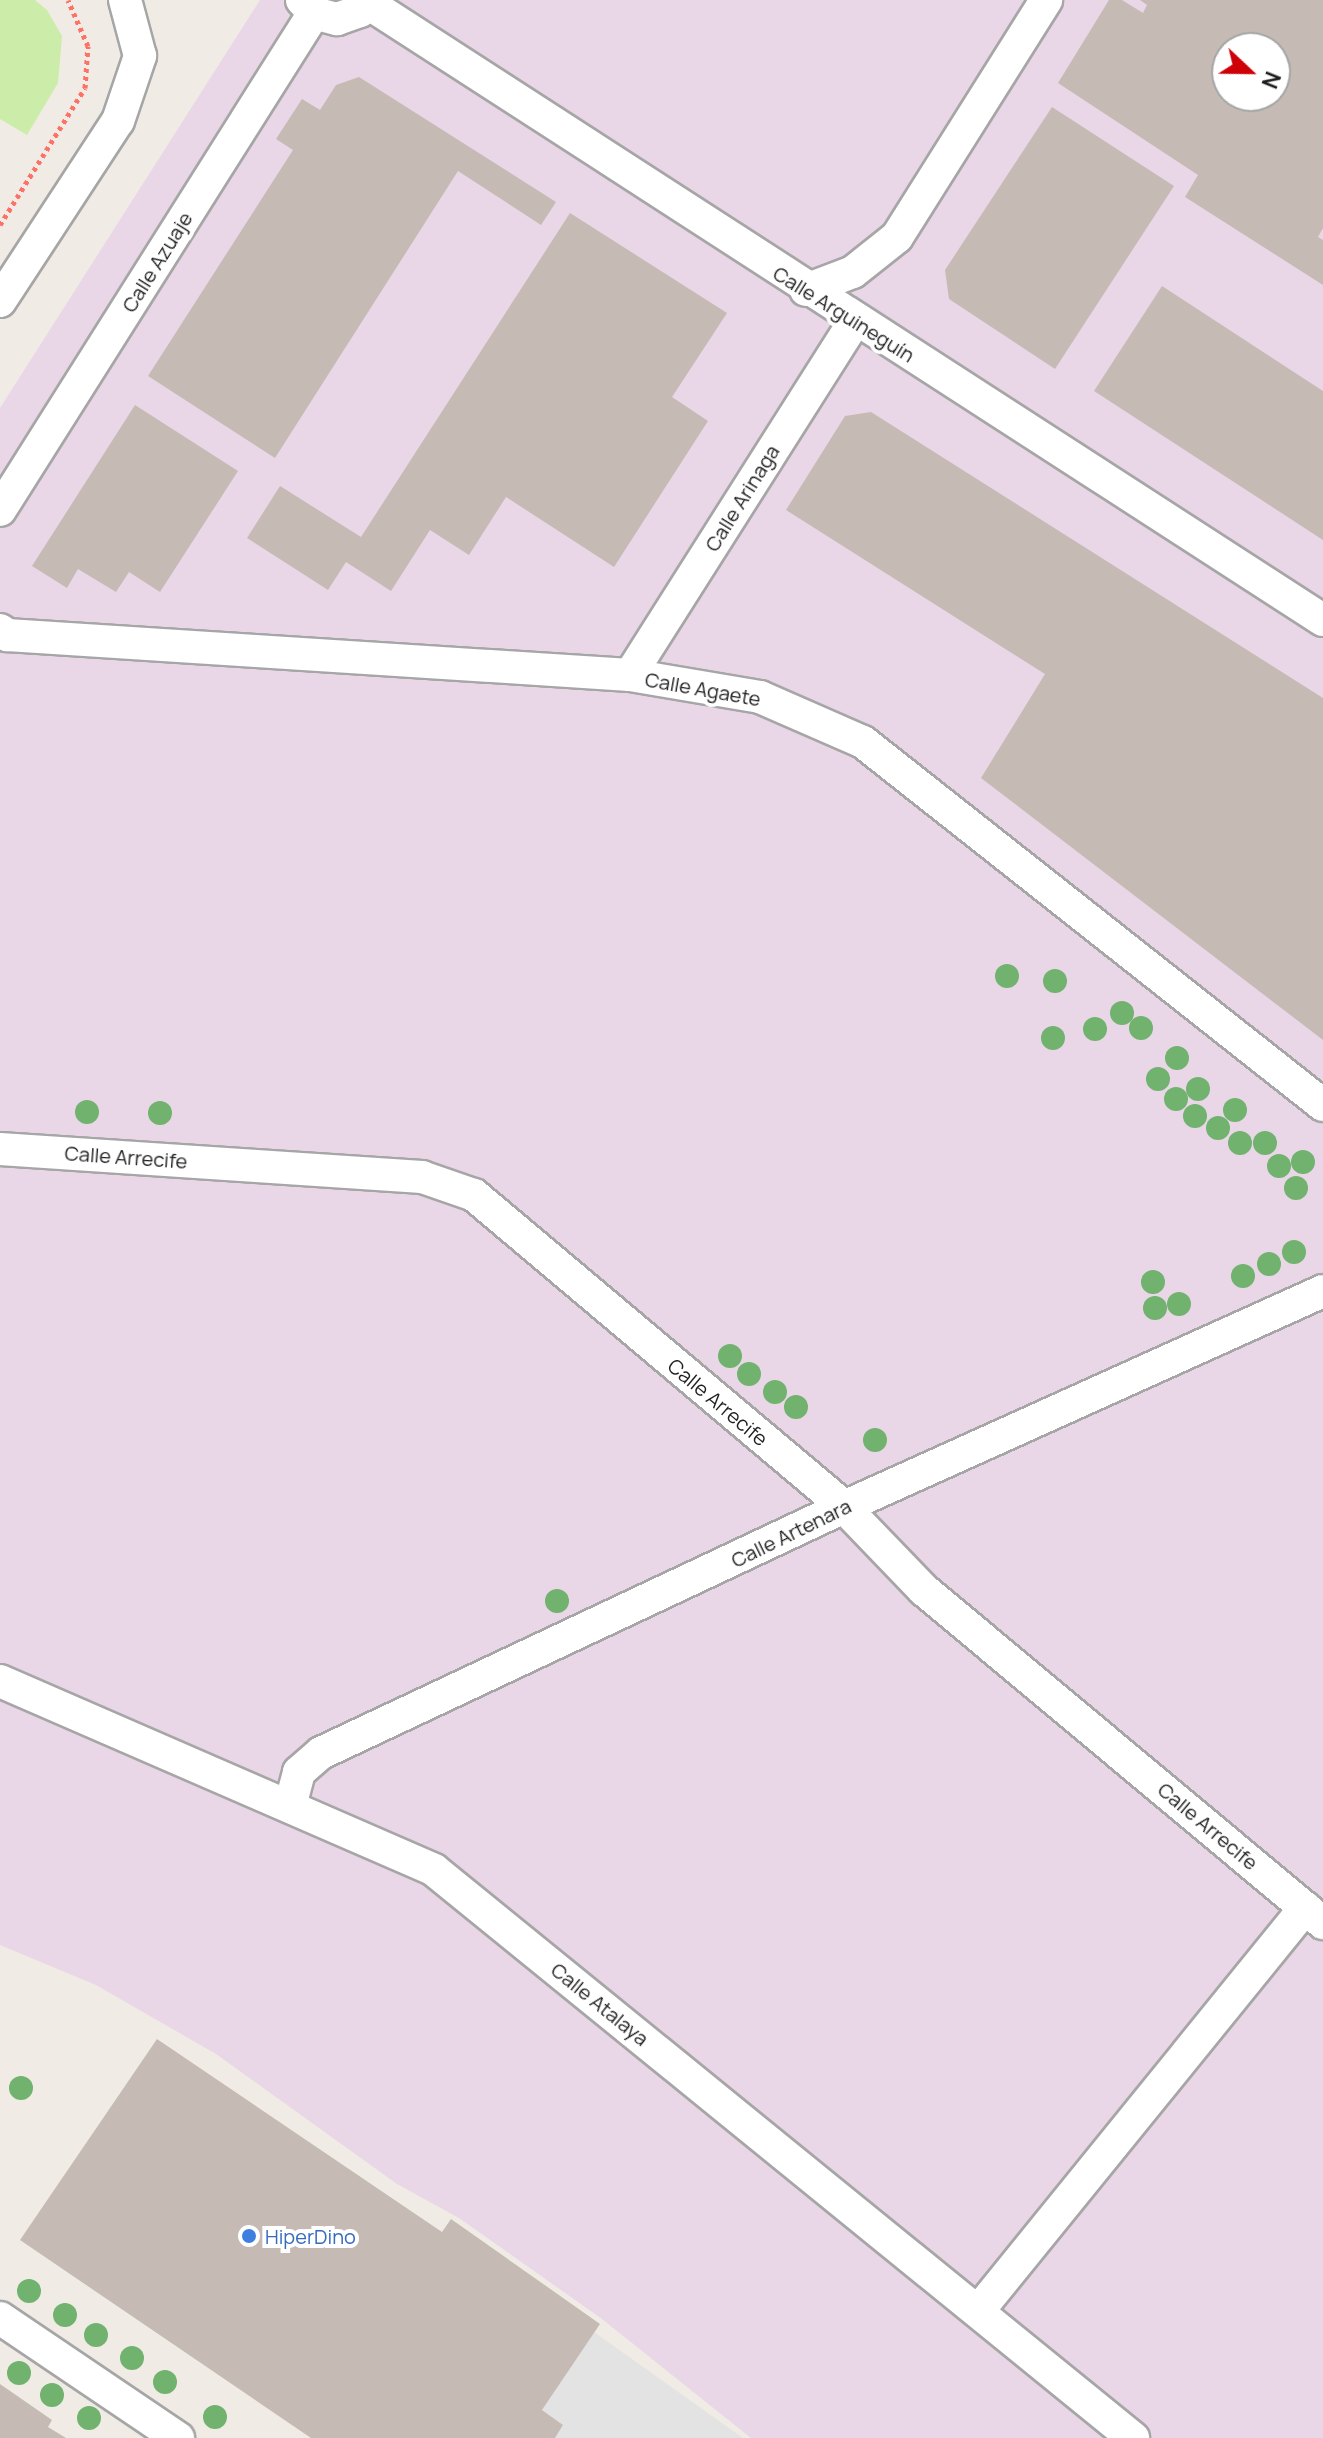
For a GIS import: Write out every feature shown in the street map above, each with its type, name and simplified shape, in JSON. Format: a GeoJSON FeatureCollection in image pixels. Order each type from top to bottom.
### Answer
{"type":"FeatureCollection","features":[{"type":"Feature","properties":{"kind":"street"},"geometry":{"type":"LineString","coordinates":[[0,301],[118,121],[140,56],[125,0]]}},
{"type":"Feature","properties":{"kind":"street"},"geometry":{"type":"LineString","coordinates":[[806,290],[853,272],[897,237],[1046,0]]}},
{"type":"Feature","properties":{"kind":"street"},"geometry":{"type":"LineString","coordinates":[[308,7],[349,17],[369,2]]}},
{"type":"Feature","properties":{"kind":"street","name":"Calle Arguineguín"},"geometry":{"type":"LineString","coordinates":[[369,2],[806,290],[1323,620]]}},
{"type":"Feature","properties":{"kind":"street","name":"Calle Azuaje"},"geometry":{"type":"LineString","coordinates":[[0,510],[308,7]]}},
{"type":"Feature","properties":{"kind":"street","name":"Calle Arinaga"},"geometry":{"type":"LineString","coordinates":[[630,675],[855,321]]}},
{"type":"Feature","properties":{"kind":"street","name":"Calle Agaete"},"geometry":{"type":"LineString","coordinates":[[0,630],[7,635],[630,675],[760,697],[863,742],[1323,1105]]}},
{"type":"Feature","properties":{"kind":"street","name":"Calle Arrecife"},"geometry":{"type":"LineString","coordinates":[[0,1149],[422,1177],[474,1195],[844,1507],[924,1590],[1314,1916]]}},
{"type":"Feature","properties":{"kind":"street","name":"Calle Artenara"},"geometry":{"type":"LineString","coordinates":[[290,1806],[299,1772],[321,1753],[844,1507],[1323,1291]]}},
{"type":"Feature","properties":{"kind":"street","name":"Calle Atalaya"},"geometry":{"type":"LineString","coordinates":[[0,1681],[434,1870],[1133,2438]]}},
{"type":"Feature","properties":{"kind":"street"},"geometry":{"type":"LineString","coordinates":[[979,2310],[1314,1916]]}},
{"type":"Feature","properties":{"kind":"street"},"geometry":{"type":"LineString","coordinates":[[0,2318],[178,2438]]}},
{"type":"Feature","properties":{"kind":"path"},"geometry":{"type":"LineString","coordinates":[[0,225],[85,88],[88,46],[68,0]]}},
{"type":"Feature","properties":{"kind":"shaded area"},"geometry":{"type":"Polygon","coordinates":[[[260,0],[1323,0],[1323,2438],[751,2438],[602,2319],[459,2218],[397,2184],[216,2054],[96,1985],[0,1945],[0,408],[260,0]]]}},
{"type":"Feature","properties":{"kind":"shaded area"},"geometry":{"type":"Polygon","coordinates":[[[594,2332],[743,2438],[555,2438],[563,2425],[542,2410],[594,2332]]]}},
{"type":"Feature","properties":{"kind":"green space"},"geometry":{"type":"Polygon","coordinates":[[[0,0],[35,0],[47,10],[62,36],[58,83],[27,135],[0,119],[0,0]]]}},
{"type":"Feature","properties":{"kind":"building"},"geometry":{"type":"Polygon","coordinates":[[[1109,0],[1122,0],[1143,13],[1147,5],[1140,0],[1323,0],[1323,228],[1318,237],[1323,240],[1323,285],[1185,197],[1198,175],[1058,83],[1109,0]]]}},
{"type":"Feature","properties":{"kind":"building"},"geometry":{"type":"Polygon","coordinates":[[[359,77],[556,202],[541,225],[458,171],[275,458],[148,376],[293,150],[276,139],[302,99],[320,110],[336,85],[359,77]]]}},
{"type":"Feature","properties":{"kind":"building"},"geometry":{"type":"Polygon","coordinates":[[[1052,107],[1174,186],[1055,369],[949,299],[945,270],[1052,107]]]}},
{"type":"Feature","properties":{"kind":"building"},"geometry":{"type":"Polygon","coordinates":[[[570,213],[727,313],[672,397],[708,421],[614,567],[506,497],[469,555],[430,530],[391,591],[346,562],[328,590],[247,538],[280,486],[361,537],[570,213]]]}},
{"type":"Feature","properties":{"kind":"building"},"geometry":{"type":"Polygon","coordinates":[[[1162,286],[1323,391],[1323,540],[1094,391],[1162,286]]]}},
{"type":"Feature","properties":{"kind":"building"},"geometry":{"type":"Polygon","coordinates":[[[135,405],[238,471],[160,592],[129,572],[116,592],[78,569],[67,588],[32,566],[135,405]]]}},
{"type":"Feature","properties":{"kind":"building"},"geometry":{"type":"Polygon","coordinates":[[[871,412],[1323,698],[1323,1040],[981,778],[1045,674],[786,510],[845,416],[871,412]]]}},
{"type":"Feature","properties":{"kind":"building","name":"HiperDino"},"geometry":{"type":"Polygon","coordinates":[[[157,2039],[442,2232],[451,2219],[600,2324],[542,2410],[563,2425],[555,2438],[311,2438],[20,2240],[157,2039]]]}},
{"type":"Feature","properties":{"kind":"building"},"geometry":{"type":"Polygon","coordinates":[[[0,2384],[52,2420],[48,2427],[66,2438],[0,2438],[0,2384]]]}},
{"type":"Feature","properties":{"kind":"place","name":"HiperDino"},"geometry":{"type":"Point","coordinates":[249,2236]}}]}
